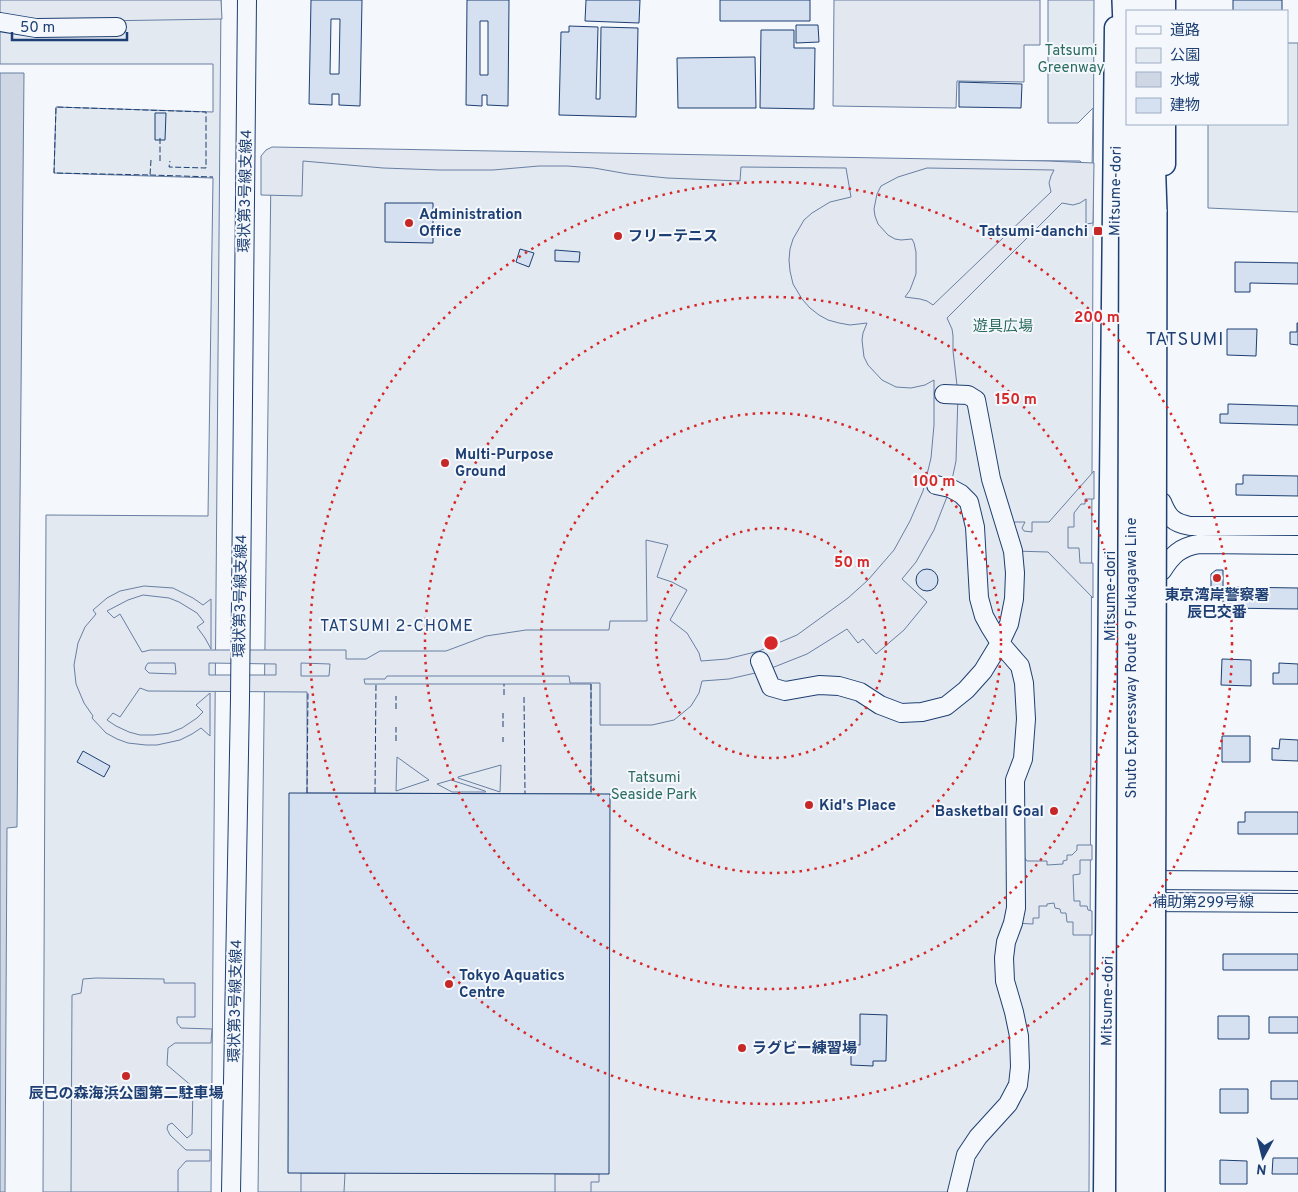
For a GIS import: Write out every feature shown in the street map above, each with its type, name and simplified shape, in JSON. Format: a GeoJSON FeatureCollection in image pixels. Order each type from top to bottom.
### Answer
{"type":"FeatureCollection","features":[{"type":"Feature","properties":{"kind":"highway"},"geometry":{"type":"LineString","coordinates":[[1125,0],[1126,26]]}},
{"type":"Feature","properties":{"kind":"highway","name":"Shuto Expressway Route 9 Fukagawa Line"},"geometry":{"type":"LineString","coordinates":[[1129,125],[1132,213],[1129,1192]]}},
{"type":"Feature","properties":{"kind":"highway","name":"Shuto Expressway Route 9 Fukagawa Line"},"geometry":{"type":"LineString","coordinates":[[1152,125],[1154,212],[1152,1192]]}},
{"type":"Feature","properties":{"kind":"main road","name":"Mitsume-dori"},"geometry":{"type":"LineString","coordinates":[[1105,1192],[1117,0]]}},
{"type":"Feature","properties":{"kind":"main road","name":"Mitsume-dori"},"geometry":{"type":"LineString","coordinates":[[1135,1192],[1136,125]]}},
{"type":"Feature","properties":{"kind":"main road"},"geometry":{"type":"LineString","coordinates":[[1158,1192],[1164,125]]}},
{"type":"Feature","properties":{"kind":"street","name":"環状第3号線支線4"},"geometry":{"type":"LineString","coordinates":[[231,1192],[240,699],[247,0]]}},
{"type":"Feature","properties":{"kind":"street"},"geometry":{"type":"LineString","coordinates":[[0,22],[36,28],[117,27]]}},
{"type":"Feature","properties":{"kind":"street"},"geometry":{"type":"LineString","coordinates":[[760,661],[771,687],[785,691],[819,685],[839,686],[860,692],[880,705],[901,713],[922,712],[946,706],[966,690],[983,670],[1000,643],[1009,624],[1014,599],[1015,574],[1013,551],[991,479],[976,400],[968,395],[944,394]]}},
{"type":"Feature","properties":{"kind":"street"},"geometry":{"type":"LineString","coordinates":[[936,485],[950,488],[961,494],[969,502],[975,527],[979,598],[987,621],[1000,643],[1020,666],[1024,683],[1026,719],[1022,759],[1015,780],[1016,908],[1006,942],[1004,958],[1005,981],[1019,1036],[1020,1067],[1018,1085],[1008,1104],[978,1137],[966,1155],[957,1192]]}},
{"type":"Feature","properties":{"kind":"street"},"geometry":{"type":"LineString","coordinates":[[1162,502],[1172,520],[1190,526],[1298,526]]}},
{"type":"Feature","properties":{"kind":"street"},"geometry":{"type":"LineString","coordinates":[[1162,571],[1169,559],[1176,553],[1199,544],[1298,545]]}},
{"type":"Feature","properties":{"kind":"street","name":"補助第299号線"},"geometry":{"type":"LineString","coordinates":[[1108,891],[1136,880],[1298,881]]}},
{"type":"Feature","properties":{"kind":"street","name":"補助第299号線"},"geometry":{"type":"LineString","coordinates":[[1108,891],[1136,902],[1298,902]]}},
{"type":"Feature","properties":{"kind":"green space"},"geometry":{"type":"Polygon","coordinates":[[[0,0],[221,0],[211,1192],[43,1192],[46,515],[208,516],[213,178],[54,173],[56,107],[213,112],[213,64],[0,64],[0,0]]]}},
{"type":"Feature","properties":{"kind":"green space","name":"Tatsumi Seaside Park"},"geometry":{"type":"Polygon","coordinates":[[[1048,0],[1094,0],[1089,1192],[258,1192],[271,172],[285,156],[1080,161],[1092,172],[1093,108],[1078,123],[1048,123],[1048,0]]]}},
{"type":"Feature","properties":{"kind":"green space"},"geometry":{"type":"Polygon","coordinates":[[[1288,43],[1298,43],[1298,212],[1208,208],[1208,125],[1288,125],[1288,43]]]}},
{"type":"Feature","properties":{"kind":"shaded area"},"geometry":{"type":"Polygon","coordinates":[[[0,0],[221,0],[222,19],[36,22],[0,16],[0,0]]]}},
{"type":"Feature","properties":{"kind":"shaded area"},"geometry":{"type":"Polygon","coordinates":[[[834,0],[1040,0],[1040,45],[1024,45],[1024,82],[957,81],[956,108],[833,106],[834,0]]]}},
{"type":"Feature","properties":{"kind":"shaded area"},"geometry":{"type":"Polygon","coordinates":[[[272,147],[1094,163],[1093,223],[1086,224],[1086,199],[1073,205],[1062,203],[947,318],[952,329],[958,394],[956,461],[950,489],[934,530],[916,562],[902,579],[927,602],[904,630],[876,654],[863,639],[858,643],[847,629],[807,654],[764,671],[729,679],[702,681],[699,693],[691,706],[674,720],[652,725],[600,725],[600,683],[570,683],[569,676],[387,676],[385,679],[364,679],[365,684],[591,684],[591,794],[307,793],[307,692],[148,691],[140,688],[120,717],[113,713],[107,720],[129,732],[140,735],[169,733],[182,728],[197,718],[203,712],[196,705],[210,693],[210,736],[201,728],[180,740],[157,745],[146,745],[128,743],[106,733],[92,718],[93,716],[84,703],[76,684],[74,665],[78,643],[85,627],[96,614],[93,610],[107,598],[120,591],[144,586],[173,588],[203,605],[211,599],[211,649],[197,627],[204,622],[197,613],[169,598],[143,595],[128,600],[107,611],[114,618],[120,614],[142,652],[150,650],[346,650],[346,659],[366,659],[380,651],[446,651],[486,636],[526,630],[609,630],[610,621],[647,621],[646,540],[668,545],[657,577],[687,590],[670,620],[687,633],[699,653],[701,661],[727,659],[759,651],[797,635],[848,598],[868,580],[894,550],[910,521],[923,491],[931,458],[934,425],[934,380],[925,385],[911,388],[896,387],[882,380],[868,365],[864,357],[862,340],[867,323],[850,325],[828,320],[810,308],[793,284],[789,260],[793,239],[804,220],[812,213],[830,202],[851,197],[846,168],[741,167],[740,181],[667,178],[567,166],[539,166],[493,170],[439,170],[383,168],[303,161],[302,196],[261,195],[261,156],[272,147]],[[927,168],[898,177],[881,186],[874,209],[875,216],[878,224],[888,235],[901,240],[912,239],[914,243],[916,274],[905,297],[927,301],[933,305],[1051,192],[1049,183],[1054,170],[927,168]],[[148,663],[145,669],[149,673],[176,674],[175,663],[148,663]],[[209,663],[209,675],[276,675],[276,664],[209,663]],[[301,663],[301,676],[329,676],[330,664],[301,663]],[[397,757],[396,791],[429,780],[397,757]],[[501,765],[458,777],[500,792],[501,765]],[[451,780],[437,784],[452,792],[486,792],[451,780]]]}},
{"type":"Feature","properties":{"kind":"shaded area"},"geometry":{"type":"Polygon","coordinates":[[[1094,471],[1094,499],[1085,499],[1085,504],[1081,504],[1074,513],[1074,527],[1068,527],[1068,548],[1079,548],[1080,563],[1093,563],[1093,598],[1048,552],[1013,551],[1010,525],[1015,522],[1025,522],[1022,528],[1024,531],[1032,532],[1032,522],[1049,522],[1094,471]]]}},
{"type":"Feature","properties":{"kind":"shaded area"},"geometry":{"type":"Polygon","coordinates":[[[1077,845],[1092,845],[1092,860],[1080,860],[1080,874],[1073,875],[1074,901],[1080,901],[1080,906],[1087,906],[1088,910],[1092,911],[1092,935],[1073,935],[1073,922],[1067,922],[1066,913],[1061,913],[1060,909],[1055,908],[1054,903],[1047,904],[1047,906],[1039,906],[1039,918],[1033,918],[1033,924],[1013,923],[1023,856],[1027,861],[1047,861],[1047,865],[1063,864],[1063,861],[1067,860],[1067,855],[1072,855],[1077,850],[1077,845]]]}},
{"type":"Feature","properties":{"kind":"shaded area","name":"辰巳の森海浜公園第二駐車場"},"geometry":{"type":"Polygon","coordinates":[[[83,979],[164,979],[164,983],[195,983],[195,1017],[177,1017],[177,1023],[181,1028],[212,1029],[211,1043],[175,1043],[168,1048],[167,1065],[193,1087],[192,1134],[187,1138],[172,1123],[168,1125],[167,1129],[170,1135],[186,1150],[210,1150],[210,1161],[186,1161],[178,1170],[178,1192],[71,1192],[72,995],[81,993],[83,979]]]}},
{"type":"Feature","properties":{"kind":"shaded area"},"geometry":{"type":"Polygon","coordinates":[[[301,1173],[345,1173],[344,1192],[301,1192],[301,1173]]]}},
{"type":"Feature","properties":{"kind":"shaded area"},"geometry":{"type":"Polygon","coordinates":[[[555,1174],[599,1174],[599,1182],[591,1182],[591,1192],[555,1192],[555,1174]]]}},
{"type":"Feature","properties":{"kind":"water"},"geometry":{"type":"Polygon","coordinates":[[[0,73],[24,73],[17,827],[7,828],[5,1192],[0,1192],[0,73]]]}},
{"type":"Feature","properties":{"kind":"building"},"geometry":{"type":"Polygon","coordinates":[[[311,0],[362,0],[360,106],[339,105],[339,94],[332,94],[332,105],[309,104],[311,0]],[[331,19],[330,74],[339,74],[340,19],[331,19]]]}},
{"type":"Feature","properties":{"kind":"building"},"geometry":{"type":"Polygon","coordinates":[[[467,0],[509,0],[508,106],[487,105],[487,95],[482,95],[482,106],[466,105],[467,0]],[[480,21],[480,75],[488,75],[488,21],[480,21]]]}},
{"type":"Feature","properties":{"kind":"building"},"geometry":{"type":"Polygon","coordinates":[[[586,0],[640,0],[639,23],[585,21],[586,0]]]}},
{"type":"Feature","properties":{"kind":"building"},"geometry":{"type":"Polygon","coordinates":[[[720,0],[810,0],[810,21],[720,21],[720,0]]]}},
{"type":"Feature","properties":{"kind":"building"},"geometry":{"type":"Polygon","coordinates":[[[1233,0],[1282,0],[1282,10],[1233,10],[1233,0]]]}},
{"type":"Feature","properties":{"kind":"building"},"geometry":{"type":"Polygon","coordinates":[[[796,25],[818,25],[819,42],[796,43],[796,25]]]}},
{"type":"Feature","properties":{"kind":"building"},"geometry":{"type":"Polygon","coordinates":[[[569,26],[598,27],[596,99],[600,99],[601,27],[638,28],[636,117],[559,115],[561,32],[569,32],[569,26]]]}},
{"type":"Feature","properties":{"kind":"building"},"geometry":{"type":"Polygon","coordinates":[[[761,30],[794,30],[794,48],[815,48],[814,109],[760,108],[761,30]]]}},
{"type":"Feature","properties":{"kind":"building"},"geometry":{"type":"Polygon","coordinates":[[[755,57],[756,108],[678,108],[677,58],[755,57]]]}},
{"type":"Feature","properties":{"kind":"building"},"geometry":{"type":"Polygon","coordinates":[[[959,82],[1022,84],[1021,108],[959,107],[959,82]]]}},
{"type":"Feature","properties":{"kind":"building"},"geometry":{"type":"Polygon","coordinates":[[[155,113],[166,113],[165,140],[155,140],[155,113]]]}},
{"type":"Feature","properties":{"kind":"building","name":"Administration Office"},"geometry":{"type":"Polygon","coordinates":[[[385,203],[433,203],[433,243],[385,242],[385,203]]]}},
{"type":"Feature","properties":{"kind":"building"},"geometry":{"type":"Polygon","coordinates":[[[520,249],[534,253],[529,267],[516,262],[520,249]]]}},
{"type":"Feature","properties":{"kind":"building"},"geometry":{"type":"Polygon","coordinates":[[[555,250],[580,252],[579,262],[555,261],[555,250]]]}},
{"type":"Feature","properties":{"kind":"building"},"geometry":{"type":"Polygon","coordinates":[[[1235,262],[1298,263],[1298,284],[1250,283],[1250,292],[1235,292],[1235,262]]]}},
{"type":"Feature","properties":{"kind":"building"},"geometry":{"type":"Polygon","coordinates":[[[1297,323],[1298,345],[1290,344],[1290,332],[1297,332],[1297,323]]]}},
{"type":"Feature","properties":{"kind":"building"},"geometry":{"type":"Polygon","coordinates":[[[1227,329],[1257,329],[1256,356],[1227,355],[1227,329]]]}},
{"type":"Feature","properties":{"kind":"building"},"geometry":{"type":"Polygon","coordinates":[[[1228,404],[1298,406],[1298,425],[1220,423],[1220,414],[1228,414],[1228,404]]]}},
{"type":"Feature","properties":{"kind":"building"},"geometry":{"type":"Polygon","coordinates":[[[1243,475],[1298,476],[1298,496],[1236,495],[1236,484],[1243,484],[1243,475]]]}},
{"type":"Feature","properties":{"kind":"building"},"geometry":{"type":"Polygon","coordinates":[[[927,569],[935,572],[938,580],[935,588],[927,591],[919,588],[916,580],[919,572],[927,569]]]}},
{"type":"Feature","properties":{"kind":"building"},"geometry":{"type":"Polygon","coordinates":[[[1216,570],[1223,570],[1223,589],[1211,589],[1211,574],[1216,570]]]}},
{"type":"Feature","properties":{"kind":"building"},"geometry":{"type":"Polygon","coordinates":[[[1231,587],[1298,588],[1298,609],[1223,608],[1223,597],[1230,597],[1231,587]]]}},
{"type":"Feature","properties":{"kind":"building"},"geometry":{"type":"Polygon","coordinates":[[[1222,659],[1251,660],[1251,686],[1221,685],[1222,659]]]}},
{"type":"Feature","properties":{"kind":"building"},"geometry":{"type":"Polygon","coordinates":[[[1279,663],[1298,664],[1298,684],[1273,684],[1273,673],[1279,673],[1279,663]]]}},
{"type":"Feature","properties":{"kind":"building"},"geometry":{"type":"Polygon","coordinates":[[[1222,736],[1250,736],[1250,762],[1222,762],[1222,736]]]}},
{"type":"Feature","properties":{"kind":"building"},"geometry":{"type":"Polygon","coordinates":[[[1280,739],[1298,740],[1298,761],[1272,760],[1272,748],[1279,749],[1280,739]]]}},
{"type":"Feature","properties":{"kind":"building"},"geometry":{"type":"Polygon","coordinates":[[[83,751],[110,766],[104,777],[77,762],[83,751]]]}},
{"type":"Feature","properties":{"kind":"building","name":"Tokyo Aquatics Centre"},"geometry":{"type":"Polygon","coordinates":[[[289,793],[610,794],[609,1174],[288,1173],[289,793]]]}},
{"type":"Feature","properties":{"kind":"building"},"geometry":{"type":"Polygon","coordinates":[[[1245,812],[1298,812],[1298,834],[1238,834],[1238,822],[1245,822],[1245,812]]]}},
{"type":"Feature","properties":{"kind":"building"},"geometry":{"type":"Polygon","coordinates":[[[1223,954],[1298,954],[1298,970],[1223,970],[1223,954]]]}},
{"type":"Feature","properties":{"kind":"building"},"geometry":{"type":"Polygon","coordinates":[[[860,1014],[887,1015],[886,1061],[873,1061],[873,1066],[851,1065],[851,1045],[860,1045],[860,1014]]]}},
{"type":"Feature","properties":{"kind":"building"},"geometry":{"type":"Polygon","coordinates":[[[1218,1016],[1249,1016],[1249,1039],[1218,1039],[1218,1016]]]}},
{"type":"Feature","properties":{"kind":"building"},"geometry":{"type":"Polygon","coordinates":[[[1269,1017],[1298,1017],[1298,1033],[1269,1033],[1269,1017]]]}},
{"type":"Feature","properties":{"kind":"building"},"geometry":{"type":"Polygon","coordinates":[[[1271,1081],[1298,1081],[1298,1099],[1271,1099],[1271,1081]]]}},
{"type":"Feature","properties":{"kind":"building"},"geometry":{"type":"Polygon","coordinates":[[[1220,1089],[1248,1089],[1248,1113],[1220,1113],[1220,1089]]]}},
{"type":"Feature","properties":{"kind":"building"},"geometry":{"type":"Polygon","coordinates":[[[1273,1158],[1298,1158],[1298,1174],[1272,1174],[1273,1158]]]}},
{"type":"Feature","properties":{"kind":"building"},"geometry":{"type":"Polygon","coordinates":[[[1220,1160],[1247,1161],[1247,1184],[1220,1184],[1220,1160]]]}},
{"type":"Feature","properties":{"kind":"fence"},"geometry":{"type":"LineString","coordinates":[[151,160],[150,175],[54,173],[56,107],[206,112],[206,168],[169,167],[170,161]]}},
{"type":"Feature","properties":{"kind":"fence"},"geometry":{"type":"LineString","coordinates":[[160,138],[160,161]]}},
{"type":"Feature","properties":{"kind":"fence"},"geometry":{"type":"LineString","coordinates":[[150,175],[213,177]]}},
{"type":"Feature","properties":{"kind":"fence"},"geometry":{"type":"LineString","coordinates":[[375,793],[376,684]]}},
{"type":"Feature","properties":{"kind":"fence"},"geometry":{"type":"LineString","coordinates":[[504,684],[504,695]]}},
{"type":"Feature","properties":{"kind":"fence"},"geometry":{"type":"LineString","coordinates":[[591,684],[591,794]]}},
{"type":"Feature","properties":{"kind":"fence"},"geometry":{"type":"LineString","coordinates":[[307,793],[308,693]]}},
{"type":"Feature","properties":{"kind":"fence"},"geometry":{"type":"LineString","coordinates":[[396,696],[396,709]]}},
{"type":"Feature","properties":{"kind":"fence"},"geometry":{"type":"LineString","coordinates":[[524,697],[525,794]]}},
{"type":"Feature","properties":{"kind":"fence"},"geometry":{"type":"LineString","coordinates":[[503,713],[503,727]]}},
{"type":"Feature","properties":{"kind":"fence"},"geometry":{"type":"LineString","coordinates":[[396,727],[396,741]]}},
{"type":"Feature","properties":{"kind":"fence"},"geometry":{"type":"LineString","coordinates":[[503,737],[503,742]]}},
{"type":"Feature","properties":{"kind":"place","name":"Administration Office"},"geometry":{"type":"Point","coordinates":[409,223]}},
{"type":"Feature","properties":{"kind":"place","name":"Tatsumi-danchi"},"geometry":{"type":"Point","coordinates":[1098,231]}},
{"type":"Feature","properties":{"kind":"place","name":"フリーテニス"},"geometry":{"type":"Point","coordinates":[618,236]}},
{"type":"Feature","properties":{"kind":"place","name":"Multi-Purpose Ground"},"geometry":{"type":"Point","coordinates":[445,463]}},
{"type":"Feature","properties":{"kind":"place","name":"東京湾岸警察署 辰巳交番"},"geometry":{"type":"Point","coordinates":[1217,578]}},
{"type":"Feature","properties":{"kind":"place","name":"Kid's Place"},"geometry":{"type":"Point","coordinates":[809,805]}},
{"type":"Feature","properties":{"kind":"place","name":"Basketball Goal"},"geometry":{"type":"Point","coordinates":[1054,811]}},
{"type":"Feature","properties":{"kind":"place","name":"Tokyo Aquatics Centre"},"geometry":{"type":"Point","coordinates":[449,984]}},
{"type":"Feature","properties":{"kind":"place","name":"ラグビー練習場"},"geometry":{"type":"Point","coordinates":[742,1048]}},
{"type":"Feature","properties":{"kind":"place","name":"辰巳の森海浜公園第二駐車場"},"geometry":{"type":"Point","coordinates":[126,1076]}},
{"type":"Feature","properties":{"kind":"district","name":"TATSUMI"},"geometry":{"type":"Point","coordinates":[1185,339]}},
{"type":"Feature","properties":{"kind":"district","name":"TATSUMI 2-CHOME"},"geometry":{"type":"Point","coordinates":[397,625]}},
{"type":"Feature","properties":{"kind":"park label","name":"Tatsumi Greenway"},"geometry":{"type":"Point","coordinates":[1071,58]}},
{"type":"Feature","properties":{"kind":"park label","name":"遊具広場"},"geometry":{"type":"Point","coordinates":[1003,326]}}]}
